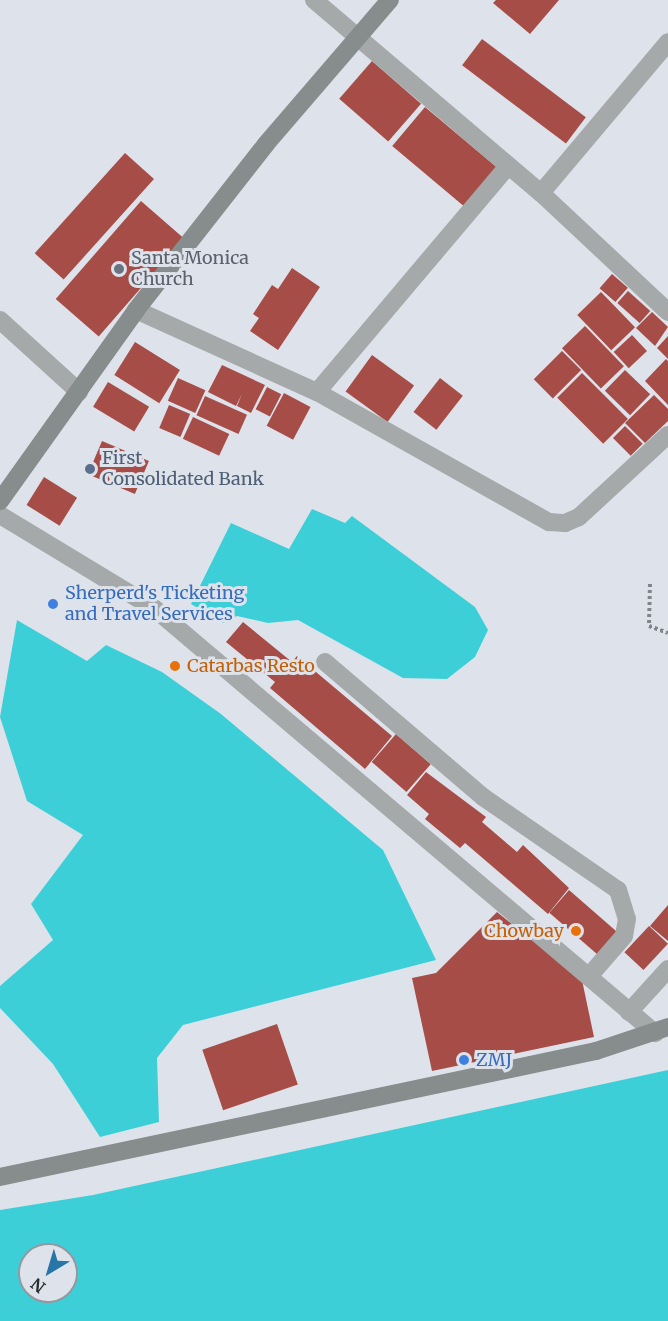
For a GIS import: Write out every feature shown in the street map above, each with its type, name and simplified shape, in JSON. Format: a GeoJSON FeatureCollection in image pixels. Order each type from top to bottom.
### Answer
{"type":"FeatureCollection","features":[{"type":"Feature","properties":{"kind":"street"},"geometry":{"type":"LineString","coordinates":[[314,0],[357,34],[507,167],[540,193],[668,312]]}},
{"type":"Feature","properties":{"kind":"street"},"geometry":{"type":"LineString","coordinates":[[0,501],[136,310],[357,34],[390,0]]}},
{"type":"Feature","properties":{"kind":"street"},"geometry":{"type":"LineString","coordinates":[[540,193],[668,42]]}},
{"type":"Feature","properties":{"kind":"street"},"geometry":{"type":"LineString","coordinates":[[317,392],[507,167]]}},
{"type":"Feature","properties":{"kind":"street"},"geometry":{"type":"LineString","coordinates":[[136,310],[317,392],[549,522],[565,523],[579,517],[668,435]]}},
{"type":"Feature","properties":{"kind":"street"},"geometry":{"type":"LineString","coordinates":[[0,320],[79,392]]}},
{"type":"Feature","properties":{"kind":"street"},"geometry":{"type":"LineString","coordinates":[[0,515],[156,609],[591,974],[629,1012],[662,1030]]}},
{"type":"Feature","properties":{"kind":"street"},"geometry":{"type":"LineString","coordinates":[[325,662],[483,797],[618,890],[627,919],[624,936],[591,974]]}},
{"type":"Feature","properties":{"kind":"street"},"geometry":{"type":"LineString","coordinates":[[629,1012],[668,969]]}},
{"type":"Feature","properties":{"kind":"street"},"geometry":{"type":"LineString","coordinates":[[0,1177],[596,1051],[662,1030]]}},
{"type":"Feature","properties":{"kind":"path"},"geometry":{"type":"LineString","coordinates":[[650,584],[649,626],[668,633]]}},
{"type":"Feature","properties":{"kind":"water"},"geometry":{"type":"Polygon","coordinates":[[[312,509],[345,523],[352,516],[475,607],[488,630],[475,657],[447,679],[403,678],[298,620],[268,623],[237,616],[223,623],[191,604],[231,523],[289,549],[312,509]]]}},
{"type":"Feature","properties":{"kind":"water"},"geometry":{"type":"Polygon","coordinates":[[[17,620],[87,661],[106,645],[162,672],[221,714],[383,850],[436,960],[183,1025],[157,1058],[159,1122],[100,1137],[53,1064],[0,1008],[0,986],[53,940],[31,904],[83,835],[27,801],[0,717],[17,620]]]}},
{"type":"Feature","properties":{"kind":"water"},"geometry":{"type":"Polygon","coordinates":[[[668,1070],[668,1321],[0,1321],[0,1210],[93,1195],[668,1070]]]}},
{"type":"Feature","properties":{"kind":"building"},"geometry":{"type":"Polygon","coordinates":[[[496,0],[559,0],[530,34],[493,3],[496,0]]]}},
{"type":"Feature","properties":{"kind":"building"},"geometry":{"type":"Polygon","coordinates":[[[482,39],[586,117],[566,144],[462,65],[482,39]]]}},
{"type":"Feature","properties":{"kind":"building"},"geometry":{"type":"Polygon","coordinates":[[[372,61],[421,104],[388,141],[339,99],[372,61]]]}},
{"type":"Feature","properties":{"kind":"building"},"geometry":{"type":"Polygon","coordinates":[[[425,107],[499,169],[466,208],[392,146],[425,107]]]}},
{"type":"Feature","properties":{"kind":"building"},"geometry":{"type":"Polygon","coordinates":[[[125,153],[154,179],[64,279],[35,253],[125,153]]]}},
{"type":"Feature","properties":{"kind":"building","name":"Santa Monica Church"},"geometry":{"type":"Polygon","coordinates":[[[141,201],[184,238],[99,337],[56,299],[141,201]]]}},
{"type":"Feature","properties":{"kind":"building"},"geometry":{"type":"Polygon","coordinates":[[[292,268],[320,287],[278,350],[250,331],[259,318],[253,314],[272,285],[278,289],[292,268]]]}},
{"type":"Feature","properties":{"kind":"building"},"geometry":{"type":"Polygon","coordinates":[[[612,274],[628,288],[615,302],[600,288],[612,274]]]}},
{"type":"Feature","properties":{"kind":"building"},"geometry":{"type":"Polygon","coordinates":[[[628,291],[650,311],[640,323],[617,303],[628,291]]]}},
{"type":"Feature","properties":{"kind":"building"},"geometry":{"type":"Polygon","coordinates":[[[601,292],[635,327],[611,350],[577,315],[601,292]]]}},
{"type":"Feature","properties":{"kind":"building"},"geometry":{"type":"Polygon","coordinates":[[[652,312],[668,327],[655,346],[636,328],[652,312]]]}},
{"type":"Feature","properties":{"kind":"building"},"geometry":{"type":"Polygon","coordinates":[[[585,326],[624,366],[601,389],[562,348],[585,326]]]}},
{"type":"Feature","properties":{"kind":"building"},"geometry":{"type":"Polygon","coordinates":[[[632,335],[647,351],[629,368],[614,352],[632,335]]]}},
{"type":"Feature","properties":{"kind":"building"},"geometry":{"type":"Polygon","coordinates":[[[668,336],[668,359],[657,348],[668,336]]]}},
{"type":"Feature","properties":{"kind":"building"},"geometry":{"type":"Polygon","coordinates":[[[135,342],[180,370],[159,403],[114,375],[135,342]]]}},
{"type":"Feature","properties":{"kind":"building"},"geometry":{"type":"Polygon","coordinates":[[[562,351],[581,370],[553,398],[534,379],[562,351]]]}},
{"type":"Feature","properties":{"kind":"building"},"geometry":{"type":"Polygon","coordinates":[[[372,355],[414,386],[388,422],[346,391],[372,355]]]}},
{"type":"Feature","properties":{"kind":"building"},"geometry":{"type":"Polygon","coordinates":[[[666,359],[668,361],[668,405],[645,381],[666,359]]]}},
{"type":"Feature","properties":{"kind":"building"},"geometry":{"type":"Polygon","coordinates":[[[222,365],[265,385],[251,413],[237,406],[242,394],[236,406],[208,392],[222,365]]]}},
{"type":"Feature","properties":{"kind":"building"},"geometry":{"type":"Polygon","coordinates":[[[625,370],[650,394],[630,415],[605,391],[625,370]]]}},
{"type":"Feature","properties":{"kind":"building"},"geometry":{"type":"Polygon","coordinates":[[[582,373],[628,419],[603,444],[557,398],[582,373]]]}},
{"type":"Feature","properties":{"kind":"building"},"geometry":{"type":"Polygon","coordinates":[[[178,378],[205,390],[195,413],[168,401],[178,378]]]}},
{"type":"Feature","properties":{"kind":"building"},"geometry":{"type":"Polygon","coordinates":[[[440,378],[463,396],[436,430],[414,412],[440,378]]]}},
{"type":"Feature","properties":{"kind":"building"},"geometry":{"type":"Polygon","coordinates":[[[108,382],[149,407],[134,432],[93,407],[108,382]]]}},
{"type":"Feature","properties":{"kind":"building"},"geometry":{"type":"Polygon","coordinates":[[[267,387],[281,394],[270,417],[256,409],[267,387]]]}},
{"type":"Feature","properties":{"kind":"building"},"geometry":{"type":"Polygon","coordinates":[[[284,393],[310,407],[293,440],[267,426],[284,393]]]}},
{"type":"Feature","properties":{"kind":"building"},"geometry":{"type":"Polygon","coordinates":[[[654,395],[668,409],[668,421],[645,443],[625,423],[654,395]]]}},
{"type":"Feature","properties":{"kind":"building"},"geometry":{"type":"Polygon","coordinates":[[[205,396],[247,415],[238,434],[196,415],[205,396]]]}},
{"type":"Feature","properties":{"kind":"building"},"geometry":{"type":"Polygon","coordinates":[[[169,405],[190,414],[180,437],[159,428],[169,405]]]}},
{"type":"Feature","properties":{"kind":"building"},"geometry":{"type":"Polygon","coordinates":[[[193,417],[229,434],[219,456],[183,439],[193,417]]]}},
{"type":"Feature","properties":{"kind":"building"},"geometry":{"type":"Polygon","coordinates":[[[625,426],[643,444],[631,456],[613,438],[625,426]]]}},
{"type":"Feature","properties":{"kind":"building"},"geometry":{"type":"Polygon","coordinates":[[[102,441],[149,461],[135,494],[88,474],[102,441]]]}},
{"type":"Feature","properties":{"kind":"building"},"geometry":{"type":"Polygon","coordinates":[[[44,477],[77,498],[60,526],[27,505],[44,477]]]}},
{"type":"Feature","properties":{"kind":"building"},"geometry":{"type":"Polygon","coordinates":[[[243,622],[292,662],[297,656],[392,736],[365,769],[270,688],[275,682],[226,642],[243,622]]]}},
{"type":"Feature","properties":{"kind":"building"},"geometry":{"type":"Polygon","coordinates":[[[396,734],[431,764],[406,792],[372,762],[396,734]]]}},
{"type":"Feature","properties":{"kind":"building"},"geometry":{"type":"Polygon","coordinates":[[[426,772],[486,817],[482,822],[517,852],[523,845],[569,888],[548,914],[465,843],[460,848],[425,819],[429,814],[407,795],[426,772]]]}},
{"type":"Feature","properties":{"kind":"building"},"geometry":{"type":"Polygon","coordinates":[[[569,890],[618,933],[598,955],[549,913],[569,890]]]}},
{"type":"Feature","properties":{"kind":"building"},"geometry":{"type":"Polygon","coordinates":[[[668,905],[668,941],[650,926],[668,905]]]}},
{"type":"Feature","properties":{"kind":"building"},"geometry":{"type":"Polygon","coordinates":[[[497,912],[582,980],[594,1037],[432,1071],[412,978],[436,973],[497,912]]]}},
{"type":"Feature","properties":{"kind":"building"},"geometry":{"type":"Polygon","coordinates":[[[649,926],[668,944],[643,970],[624,952],[649,926]]]}},
{"type":"Feature","properties":{"kind":"building"},"geometry":{"type":"Polygon","coordinates":[[[277,1024],[298,1085],[223,1110],[202,1050],[277,1024]]]}},
{"type":"Feature","properties":{"kind":"place","name":"Santa Monica Church"},"geometry":{"type":"Point","coordinates":[119,269]}},
{"type":"Feature","properties":{"kind":"place","name":"First Consolidated Bank"},"geometry":{"type":"Point","coordinates":[90,469]}},
{"type":"Feature","properties":{"kind":"place","name":"Sherperd's Ticketing and Travel Services"},"geometry":{"type":"Point","coordinates":[53,604]}},
{"type":"Feature","properties":{"kind":"place","name":"Catarbas Resto"},"geometry":{"type":"Point","coordinates":[175,666]}},
{"type":"Feature","properties":{"kind":"place","name":"Chowbay"},"geometry":{"type":"Point","coordinates":[576,931]}},
{"type":"Feature","properties":{"kind":"place","name":"ZMJ"},"geometry":{"type":"Point","coordinates":[464,1060]}}]}
